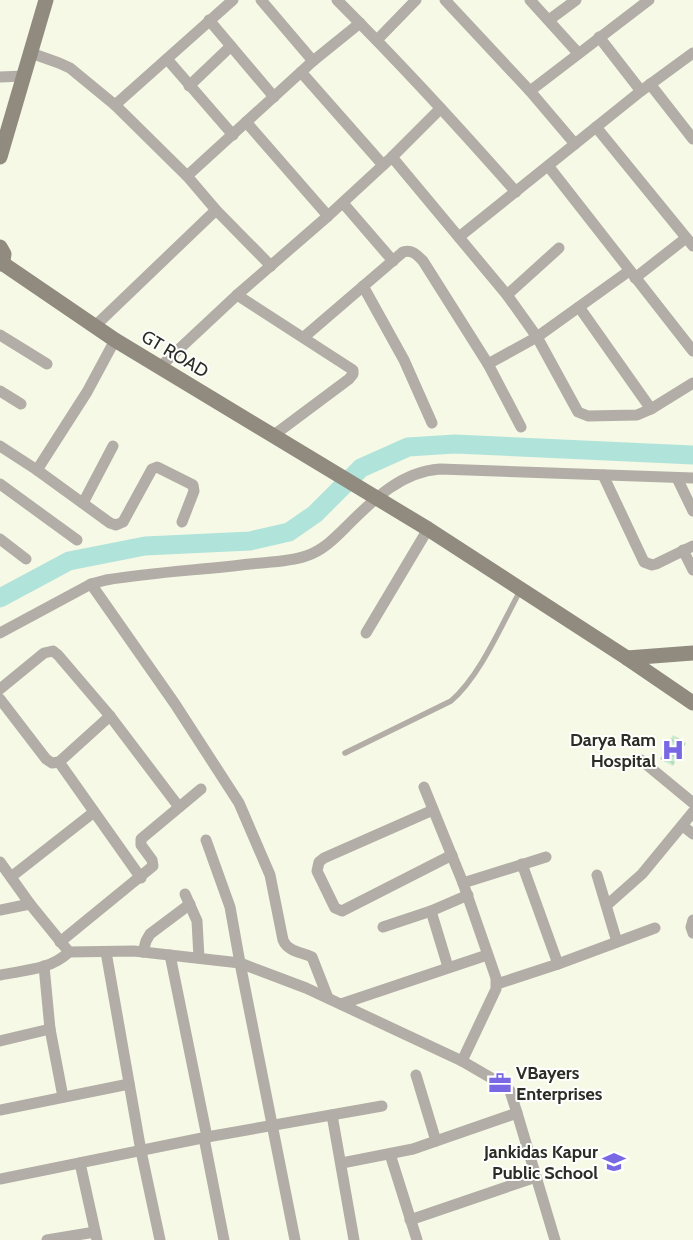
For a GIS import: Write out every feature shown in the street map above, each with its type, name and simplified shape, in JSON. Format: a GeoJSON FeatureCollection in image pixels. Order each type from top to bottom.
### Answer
{"type":"FeatureCollection","features":[{"type":"Feature","properties":{"kind":"main road"},"geometry":{"type":"LineString","coordinates":[[0,156],[46,0]]}},
{"type":"Feature","properties":{"kind":"main road"},"geometry":{"type":"LineString","coordinates":[[0,247],[4,254],[1,263]]}},
{"type":"Feature","properties":{"kind":"main road","name":"GT ROAD"},"geometry":{"type":"LineString","coordinates":[[1,263],[115,340],[161,366],[428,529],[693,702]]}},
{"type":"Feature","properties":{"kind":"main road"},"geometry":{"type":"LineString","coordinates":[[628,658],[693,653]]}},
{"type":"Feature","properties":{"kind":"street"},"geometry":{"type":"LineString","coordinates":[[115,105],[233,0]]}},
{"type":"Feature","properties":{"kind":"street"},"geometry":{"type":"LineString","coordinates":[[261,0],[314,61]]}},
{"type":"Feature","properties":{"kind":"street"},"geometry":{"type":"LineString","coordinates":[[337,0],[377,40],[516,192]]}},
{"type":"Feature","properties":{"kind":"street"},"geometry":{"type":"LineString","coordinates":[[445,0],[575,144]]}},
{"type":"Feature","properties":{"kind":"street"},"geometry":{"type":"LineString","coordinates":[[530,0],[578,53]]}},
{"type":"Feature","properties":{"kind":"street"},"geometry":{"type":"LineString","coordinates":[[548,20],[576,0]]}},
{"type":"Feature","properties":{"kind":"street"},"geometry":{"type":"LineString","coordinates":[[530,92],[649,0]]}},
{"type":"Feature","properties":{"kind":"street"},"geometry":{"type":"LineString","coordinates":[[377,40],[412,1]]}},
{"type":"Feature","properties":{"kind":"street"},"geometry":{"type":"LineString","coordinates":[[209,20],[274,97]]}},
{"type":"Feature","properties":{"kind":"street"},"geometry":{"type":"LineString","coordinates":[[187,176],[301,72],[360,23]]}},
{"type":"Feature","properties":{"kind":"street"},"geometry":{"type":"LineString","coordinates":[[599,38],[693,139]]}},
{"type":"Feature","properties":{"kind":"street"},"geometry":{"type":"LineString","coordinates":[[189,86],[231,46]]}},
{"type":"Feature","properties":{"kind":"street"},"geometry":{"type":"LineString","coordinates":[[459,237],[596,127],[693,53]]}},
{"type":"Feature","properties":{"kind":"street"},"geometry":{"type":"LineString","coordinates":[[31,54],[59,62],[70,68],[115,105],[187,176],[216,210],[271,266]]}},
{"type":"Feature","properties":{"kind":"street"},"geometry":{"type":"LineString","coordinates":[[167,59],[232,135]]}},
{"type":"Feature","properties":{"kind":"street"},"geometry":{"type":"LineString","coordinates":[[301,72],[459,237],[507,295],[537,337],[578,412],[588,416],[637,415],[651,410],[693,383]]}},
{"type":"Feature","properties":{"kind":"street"},"geometry":{"type":"LineString","coordinates":[[0,77],[24,76]]}},
{"type":"Feature","properties":{"kind":"street"},"geometry":{"type":"LineString","coordinates":[[161,366],[238,295],[343,203],[440,109]]}},
{"type":"Feature","properties":{"kind":"street"},"geometry":{"type":"LineString","coordinates":[[246,122],[328,216]]}},
{"type":"Feature","properties":{"kind":"street"},"geometry":{"type":"LineString","coordinates":[[488,364],[537,337],[579,307],[632,274],[690,242],[596,127]]}},
{"type":"Feature","properties":{"kind":"street"},"geometry":{"type":"LineString","coordinates":[[549,166],[693,352]]}},
{"type":"Feature","properties":{"kind":"street"},"geometry":{"type":"LineString","coordinates":[[343,203],[393,261]]}},
{"type":"Feature","properties":{"kind":"street"},"geometry":{"type":"LineString","coordinates":[[95,326],[216,210]]}},
{"type":"Feature","properties":{"kind":"street"},"geometry":{"type":"LineString","coordinates":[[507,295],[559,248]]}},
{"type":"Feature","properties":{"kind":"street"},"geometry":{"type":"LineString","coordinates":[[304,337],[393,261],[407,251],[416,254],[423,261],[488,364],[522,427]]}},
{"type":"Feature","properties":{"kind":"street"},"geometry":{"type":"LineString","coordinates":[[363,286],[404,360],[432,423]]}},
{"type":"Feature","properties":{"kind":"street"},"geometry":{"type":"LineString","coordinates":[[238,295],[353,370],[353,374],[348,379],[274,435]]}},
{"type":"Feature","properties":{"kind":"street"},"geometry":{"type":"LineString","coordinates":[[579,307],[651,410]]}},
{"type":"Feature","properties":{"kind":"street"},"geometry":{"type":"LineString","coordinates":[[0,335],[48,364]]}},
{"type":"Feature","properties":{"kind":"street"},"geometry":{"type":"LineString","coordinates":[[37,470],[86,392],[115,340]]}},
{"type":"Feature","properties":{"kind":"street"},"geometry":{"type":"LineString","coordinates":[[0,391],[21,404]]}},
{"type":"Feature","properties":{"kind":"street"},"geometry":{"type":"LineString","coordinates":[[0,446],[37,470],[110,523],[120,524],[123,522],[152,469],[157,467],[193,485],[194,491],[182,522]]}},
{"type":"Feature","properties":{"kind":"street"},"geometry":{"type":"LineString","coordinates":[[83,503],[113,446]]}},
{"type":"Feature","properties":{"kind":"street"},"geometry":{"type":"LineString","coordinates":[[0,633],[90,584],[130,576],[216,568],[307,556],[330,542],[371,495],[424,470],[693,478]]}},
{"type":"Feature","properties":{"kind":"street"},"geometry":{"type":"LineString","coordinates":[[603,475],[644,562],[652,565],[688,548],[693,570]]}},
{"type":"Feature","properties":{"kind":"street"},"geometry":{"type":"LineString","coordinates":[[677,478],[693,511]]}},
{"type":"Feature","properties":{"kind":"street"},"geometry":{"type":"LineString","coordinates":[[0,484],[77,540]]}},
{"type":"Feature","properties":{"kind":"street"},"geometry":{"type":"LineString","coordinates":[[366,633],[428,529]]}},
{"type":"Feature","properties":{"kind":"street"},"geometry":{"type":"LineString","coordinates":[[0,538],[26,560]]}},
{"type":"Feature","properties":{"kind":"street"},"geometry":{"type":"LineString","coordinates":[[90,584],[176,704],[240,803],[270,874],[283,940],[290,950],[312,957],[328,998]]}},
{"type":"Feature","properties":{"kind":"street"},"geometry":{"type":"LineString","coordinates":[[0,689],[44,654],[53,652],[58,655],[110,716],[179,807]]}},
{"type":"Feature","properties":{"kind":"street"},"geometry":{"type":"LineString","coordinates":[[0,699],[46,760],[52,763],[59,762],[110,716]]}},
{"type":"Feature","properties":{"kind":"street"},"geometry":{"type":"LineString","coordinates":[[641,760],[693,803]]}},
{"type":"Feature","properties":{"kind":"street"},"geometry":{"type":"LineString","coordinates":[[59,762],[140,878]]}},
{"type":"Feature","properties":{"kind":"street"},"geometry":{"type":"LineString","coordinates":[[424,787],[464,883],[497,984],[462,1061]]}},
{"type":"Feature","properties":{"kind":"street"},"geometry":{"type":"LineString","coordinates":[[60,942],[153,866],[141,846],[141,839],[201,789]]}},
{"type":"Feature","properties":{"kind":"street"},"geometry":{"type":"LineString","coordinates":[[433,810],[324,858],[319,862],[317,871],[335,908],[342,911],[452,855]]}},
{"type":"Feature","properties":{"kind":"street"},"geometry":{"type":"LineString","coordinates":[[11,877],[94,812]]}},
{"type":"Feature","properties":{"kind":"street"},"geometry":{"type":"LineString","coordinates":[[606,905],[642,874],[693,812]]}},
{"type":"Feature","properties":{"kind":"street"},"geometry":{"type":"LineString","coordinates":[[683,826],[693,834]]}},
{"type":"Feature","properties":{"kind":"street"},"geometry":{"type":"LineString","coordinates":[[206,840],[230,906],[295,1240]]}},
{"type":"Feature","properties":{"kind":"street"},"geometry":{"type":"LineString","coordinates":[[464,883],[546,857]]}},
{"type":"Feature","properties":{"kind":"street"},"geometry":{"type":"LineString","coordinates":[[0,862],[30,904],[69,952]]}},
{"type":"Feature","properties":{"kind":"street"},"geometry":{"type":"LineString","coordinates":[[522,864],[558,964]]}},
{"type":"Feature","properties":{"kind":"street"},"geometry":{"type":"LineString","coordinates":[[596,875],[617,942]]}},
{"type":"Feature","properties":{"kind":"street"},"geometry":{"type":"LineString","coordinates":[[383,927],[468,896]]}},
{"type":"Feature","properties":{"kind":"street"},"geometry":{"type":"LineString","coordinates":[[144,952],[146,941],[150,934],[187,899],[198,926],[199,958]]}},
{"type":"Feature","properties":{"kind":"street"},"geometry":{"type":"LineString","coordinates":[[0,910],[30,904]]}},
{"type":"Feature","properties":{"kind":"street"},"geometry":{"type":"LineString","coordinates":[[431,911],[448,967]]}},
{"type":"Feature","properties":{"kind":"street"},"geometry":{"type":"LineString","coordinates":[[693,920],[691,926],[693,933]]}},
{"type":"Feature","properties":{"kind":"street"},"geometry":{"type":"LineString","coordinates":[[497,984],[558,964],[655,928]]}},
{"type":"Feature","properties":{"kind":"street"},"geometry":{"type":"LineString","coordinates":[[0,975],[44,966],[60,960],[69,952],[144,952],[240,963],[306,988],[462,1061],[508,1088],[555,1240]]}},
{"type":"Feature","properties":{"kind":"street"},"geometry":{"type":"LineString","coordinates":[[106,952],[141,1151],[160,1240]]}},
{"type":"Feature","properties":{"kind":"street"},"geometry":{"type":"LineString","coordinates":[[170,955],[224,1240]]}},
{"type":"Feature","properties":{"kind":"street"},"geometry":{"type":"LineString","coordinates":[[340,1004],[487,955]]}},
{"type":"Feature","properties":{"kind":"street"},"geometry":{"type":"LineString","coordinates":[[44,966],[50,1029],[63,1097]]}},
{"type":"Feature","properties":{"kind":"street"},"geometry":{"type":"LineString","coordinates":[[0,1041],[50,1029]]}},
{"type":"Feature","properties":{"kind":"street"},"geometry":{"type":"LineString","coordinates":[[416,1075],[436,1140]]}},
{"type":"Feature","properties":{"kind":"street"},"geometry":{"type":"LineString","coordinates":[[0,1110],[129,1084]]}},
{"type":"Feature","properties":{"kind":"street"},"geometry":{"type":"LineString","coordinates":[[0,1179],[273,1124],[382,1106]]}},
{"type":"Feature","properties":{"kind":"street"},"geometry":{"type":"LineString","coordinates":[[342,1163],[413,1149],[517,1113]]}},
{"type":"Feature","properties":{"kind":"street"},"geometry":{"type":"LineString","coordinates":[[332,1115],[342,1163],[354,1240]]}},
{"type":"Feature","properties":{"kind":"street"},"geometry":{"type":"LineString","coordinates":[[390,1154],[417,1240]]}},
{"type":"Feature","properties":{"kind":"street"},"geometry":{"type":"LineString","coordinates":[[47,1240],[96,1236],[80,1163]]}},
{"type":"Feature","properties":{"kind":"street"},"geometry":{"type":"LineString","coordinates":[[410,1220],[536,1177]]}},
{"type":"Feature","properties":{"kind":"lane"},"geometry":{"type":"LineString","coordinates":[[344,753],[451,701],[460,693],[474,676],[522,590]]}},
{"type":"Feature","properties":{"kind":"building"},"geometry":{"type":"Polygon","coordinates":[[[673,735],[686,743],[673,766],[660,759],[673,735]]]}},
{"type":"Feature","properties":{"kind":"waterway"},"geometry":{"type":"LineString","coordinates":[[0,598],[69,561],[145,546],[250,541],[289,532],[315,514],[361,468],[408,447],[455,444],[693,455]]}},
{"type":"Feature","properties":{"kind":"place","name":"Darya Ram Hospital"},"geometry":{"type":"Point","coordinates":[673,750]}},
{"type":"Feature","properties":{"kind":"place","name":"VBayers Enterprises"},"geometry":{"type":"Point","coordinates":[500,1083]}},
{"type":"Feature","properties":{"kind":"place","name":"Jankidas Kapur Public School"},"geometry":{"type":"Point","coordinates":[614,1162]}}]}
